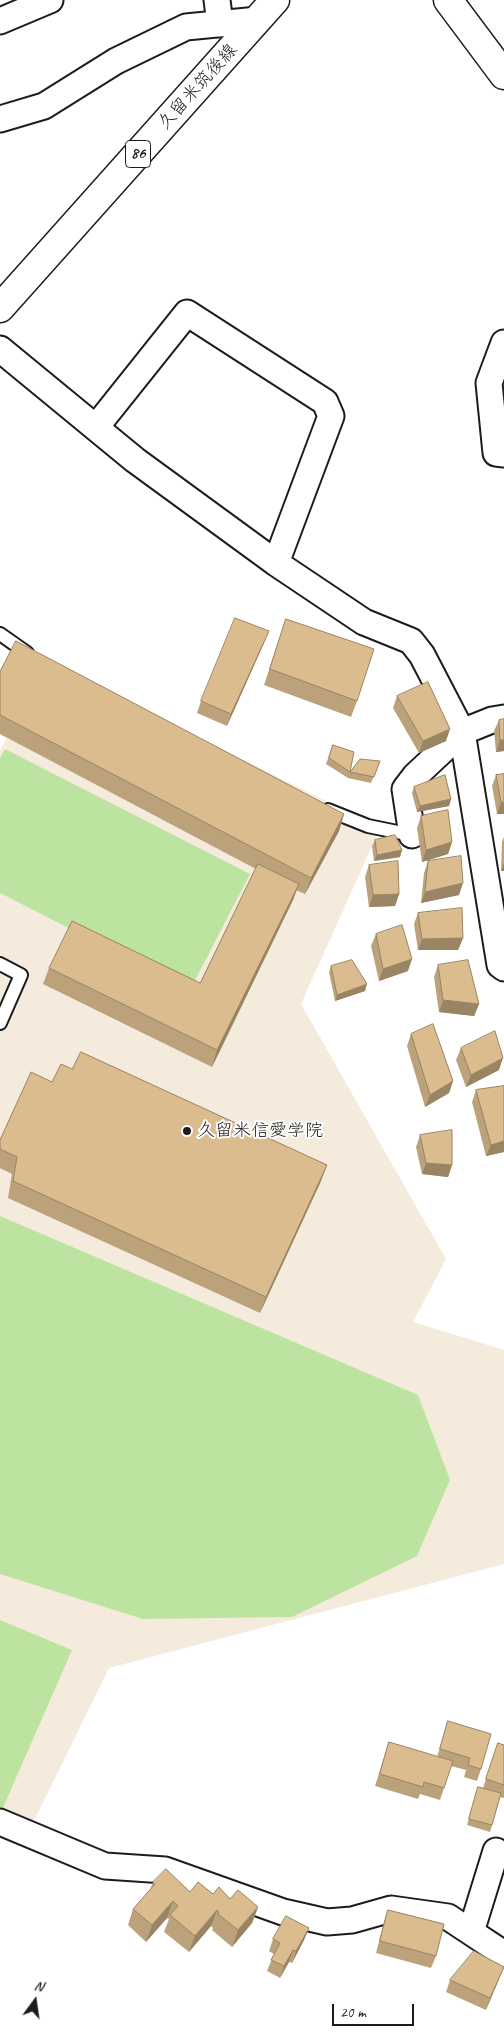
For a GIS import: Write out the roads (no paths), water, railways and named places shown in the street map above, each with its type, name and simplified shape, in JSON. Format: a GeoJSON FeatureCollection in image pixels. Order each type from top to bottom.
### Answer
{"type":"FeatureCollection","features":[{"type":"Feature","properties":{"kind":"main road"},"geometry":{"type":"LineString","coordinates":[[448,0],[504,75]]}},
{"type":"Feature","properties":{"kind":"main road","name":"久留米筑後線"},"geometry":{"type":"LineString","coordinates":[[0,308],[267,10]]}},
{"type":"Feature","properties":{"kind":"street"},"geometry":{"type":"LineString","coordinates":[[0,21],[50,0]]}},
{"type":"Feature","properties":{"kind":"street"},"geometry":{"type":"LineString","coordinates":[[0,119],[44,106],[116,61],[219,12],[267,10]]}},
{"type":"Feature","properties":{"kind":"street"},"geometry":{"type":"LineString","coordinates":[[96,427],[187,313],[325,402],[331,416],[276,563]]}},
{"type":"Feature","properties":{"kind":"street"},"geometry":{"type":"LineString","coordinates":[[504,343],[489,383],[496,453],[504,454]]}},
{"type":"Feature","properties":{"kind":"street"},"geometry":{"type":"LineString","coordinates":[[0,349],[135,460],[276,563],[364,622],[411,641],[422,655],[462,732],[500,965],[504,968]]}},
{"type":"Feature","properties":{"kind":"street"},"geometry":{"type":"LineString","coordinates":[[412,836],[405,789],[414,776],[462,732],[492,720],[504,718]]}},
{"type":"Feature","properties":{"kind":"street"},"geometry":{"type":"LineString","coordinates":[[0,1822],[105,1866],[165,1870],[283,1912],[327,1922],[352,1920],[391,1909],[448,1917],[504,1954]]}},
{"type":"Feature","properties":{"kind":"street"},"geometry":{"type":"LineString","coordinates":[[471,1932],[496,1851]]}},
{"type":"Feature","properties":{"kind":"lane"},"geometry":{"type":"LineString","coordinates":[[0,634],[40,663]]}},
{"type":"Feature","properties":{"kind":"lane"},"geometry":{"type":"LineString","coordinates":[[319,806],[368,826],[412,836]]}},
{"type":"Feature","properties":{"kind":"lane"},"geometry":{"type":"LineString","coordinates":[[0,964],[21,975],[0,1024]]}},
{"type":"Feature","properties":{"kind":"place","name":"久留米信愛学院"},"geometry":{"type":"Point","coordinates":[187,1131]}}]}
